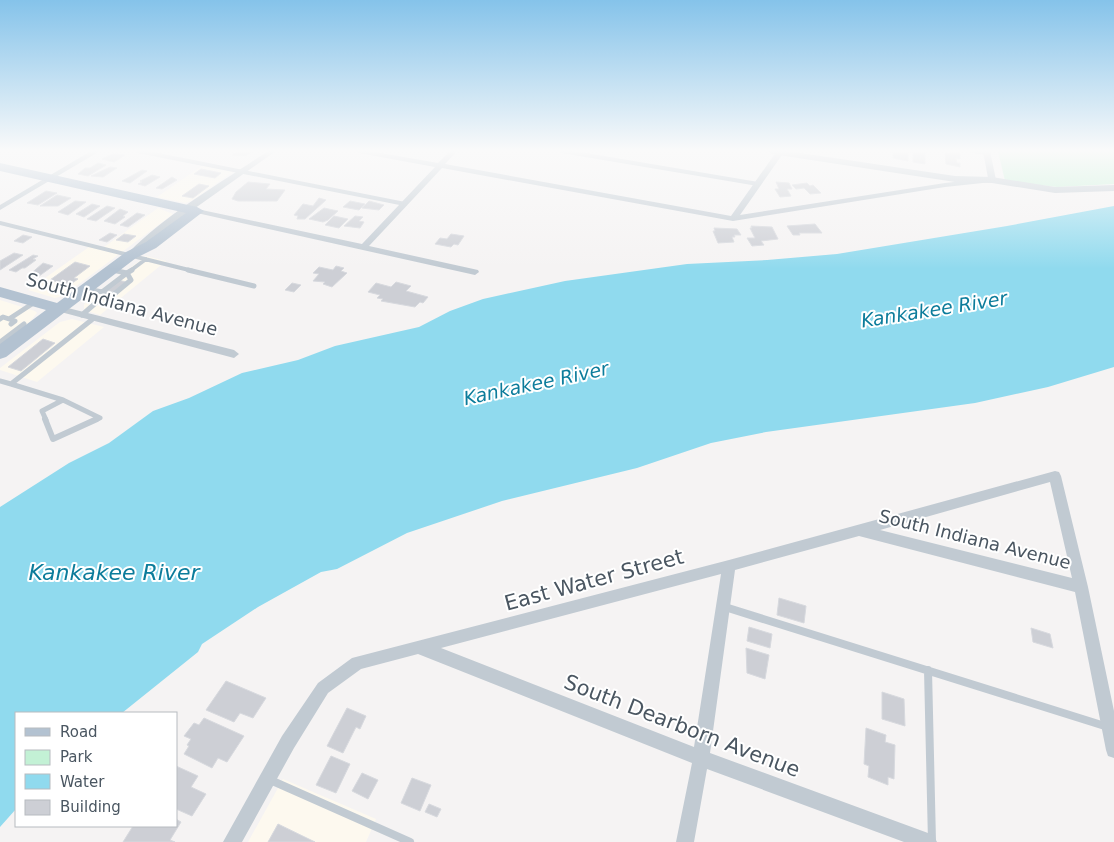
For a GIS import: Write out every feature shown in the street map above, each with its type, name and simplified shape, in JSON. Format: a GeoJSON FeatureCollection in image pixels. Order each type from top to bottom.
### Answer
{"type":"FeatureCollection","features":[{"type":"Feature","properties":{"kind":"main road"},"geometry":{"type":"LineString","coordinates":[[105,190],[193,210]]}},
{"type":"Feature","properties":{"kind":"main road"},"geometry":{"type":"LineString","coordinates":[[0,353],[29,326],[99,291],[193,210]]}},
{"type":"Feature","properties":{"kind":"main road","name":"South Indiana Avenue"},"geometry":{"type":"LineString","coordinates":[[2,294],[60,309]]}},
{"type":"Feature","properties":{"kind":"main road"},"geometry":{"type":"LineString","coordinates":[[0,358],[60,309]]}},
{"type":"Feature","properties":{"kind":"street"},"geometry":{"type":"LineString","coordinates":[[0,208],[30,190]]}},
{"type":"Feature","properties":{"kind":"street"},"geometry":{"type":"LineString","coordinates":[[193,210],[221,190]]}},
{"type":"Feature","properties":{"kind":"street"},"geometry":{"type":"LineString","coordinates":[[364,247],[418,190]]}},
{"type":"Feature","properties":{"kind":"street"},"geometry":{"type":"LineString","coordinates":[[574,190],[733,219],[912,190]]}},
{"type":"Feature","properties":{"kind":"street"},"geometry":{"type":"LineString","coordinates":[[733,219],[754,190]]}},
{"type":"Feature","properties":{"kind":"street"},"geometry":{"type":"LineString","coordinates":[[193,210],[475,272]]}},
{"type":"Feature","properties":{"kind":"street","name":"South Indiana Avenue"},"geometry":{"type":"LineString","coordinates":[[60,309],[234,354]]}},
{"type":"Feature","properties":{"kind":"street","name":"East Water Street"},"geometry":{"type":"LineString","coordinates":[[232,842],[323,688],[357,663],[421,648],[729,566],[1055,476],[1081,587]]}},
{"type":"Feature","properties":{"kind":"street","name":"South Indiana Avenue"},"geometry":{"type":"LineString","coordinates":[[860,530],[1081,587]]}},
{"type":"Feature","properties":{"kind":"street"},"geometry":{"type":"LineString","coordinates":[[685,842],[701,758],[729,566]]}},
{"type":"Feature","properties":{"kind":"street"},"geometry":{"type":"LineString","coordinates":[[1081,587],[1114,750]]}},
{"type":"Feature","properties":{"kind":"street","name":"South Dearborn Avenue"},"geometry":{"type":"LineString","coordinates":[[421,648],[701,758],[930,842]]}},
{"type":"Feature","properties":{"kind":"lane"},"geometry":{"type":"LineString","coordinates":[[336,190],[405,204]]}},
{"type":"Feature","properties":{"kind":"lane"},"geometry":{"type":"LineString","coordinates":[[0,223],[254,286]]}},
{"type":"Feature","properties":{"kind":"lane"},"geometry":{"type":"LineString","coordinates":[[82,315],[99,291],[113,295],[131,280],[119,272]]}},
{"type":"Feature","properties":{"kind":"lane"},"geometry":{"type":"LineString","coordinates":[[6,319],[34,302]]}},
{"type":"Feature","properties":{"kind":"lane"},"geometry":{"type":"LineString","coordinates":[[11,384],[94,318]]}},
{"type":"Feature","properties":{"kind":"lane"},"geometry":{"type":"LineString","coordinates":[[6,319],[29,326]]}},
{"type":"Feature","properties":{"kind":"lane"},"geometry":{"type":"LineString","coordinates":[[0,342],[29,326]]}},
{"type":"Feature","properties":{"kind":"lane"},"geometry":{"type":"LineString","coordinates":[[0,381],[63,400],[100,418],[53,440],[42,411],[63,400]]}},
{"type":"Feature","properties":{"kind":"lane"},"geometry":{"type":"LineString","coordinates":[[723,606],[1109,727]]}},
{"type":"Feature","properties":{"kind":"lane"},"geometry":{"type":"LineString","coordinates":[[928,670],[930,842]]}},
{"type":"Feature","properties":{"kind":"lane"},"geometry":{"type":"LineString","coordinates":[[268,779],[410,842]]}},
{"type":"Feature","properties":{"kind":"shaded area"},"geometry":{"type":"Polygon","coordinates":[[[167,190],[206,190],[185,203],[157,197],[167,190]]]}},
{"type":"Feature","properties":{"kind":"shaded area"},"geometry":{"type":"Polygon","coordinates":[[[158,208],[173,214],[63,296],[55,298],[28,290],[89,247],[100,250],[158,208]]]}},
{"type":"Feature","properties":{"kind":"shaded area"},"geometry":{"type":"Polygon","coordinates":[[[146,256],[166,261],[100,315],[84,310],[87,300],[146,256]]]}},
{"type":"Feature","properties":{"kind":"shaded area"},"geometry":{"type":"Polygon","coordinates":[[[0,300],[37,313],[27,325],[0,345],[0,300]]]}},
{"type":"Feature","properties":{"kind":"shaded area"},"geometry":{"type":"Polygon","coordinates":[[[72,319],[104,327],[37,382],[0,370],[0,368],[60,322],[72,319]]]}},
{"type":"Feature","properties":{"kind":"shaded area"},"geometry":{"type":"Polygon","coordinates":[[[283,779],[376,819],[366,842],[248,842],[283,779]]]}},
{"type":"Feature","properties":{"kind":"water","name":"Kankakee River"},"geometry":{"type":"Polygon","coordinates":[[[1114,206],[1114,367],[1048,387],[975,403],[766,432],[711,443],[637,468],[502,501],[407,533],[337,569],[321,572],[258,607],[202,644],[198,652],[123,712],[15,712],[15,810],[0,827],[0,507],[69,463],[109,443],[153,411],[189,398],[242,373],[298,360],[335,346],[419,327],[450,311],[483,299],[565,281],[687,264],[837,254],[1114,206]]]}},
{"type":"Feature","properties":{"kind":"building"},"geometry":{"type":"Polygon","coordinates":[[[190,190],[203,190],[193,198],[182,196],[190,190]]]}},
{"type":"Feature","properties":{"kind":"building"},"geometry":{"type":"Polygon","coordinates":[[[238,190],[285,190],[277,201],[238,201],[232,199],[238,190]]]}},
{"type":"Feature","properties":{"kind":"building"},"geometry":{"type":"Polygon","coordinates":[[[776,190],[788,190],[791,196],[780,197],[776,190]]]}},
{"type":"Feature","properties":{"kind":"building"},"geometry":{"type":"Polygon","coordinates":[[[806,190],[818,190],[821,193],[810,194],[806,190]]]}},
{"type":"Feature","properties":{"kind":"building"},"geometry":{"type":"Polygon","coordinates":[[[46,191],[57,193],[38,205],[27,203],[46,191]]]}},
{"type":"Feature","properties":{"kind":"building"},"geometry":{"type":"Polygon","coordinates":[[[57,195],[71,198],[58,206],[40,206],[57,195]]]}},
{"type":"Feature","properties":{"kind":"building"},"geometry":{"type":"Polygon","coordinates":[[[319,198],[326,200],[305,219],[297,219],[298,216],[294,215],[303,204],[313,206],[319,198]]]}},
{"type":"Feature","properties":{"kind":"building"},"geometry":{"type":"Polygon","coordinates":[[[75,201],[86,202],[68,215],[58,212],[75,201]]]}},
{"type":"Feature","properties":{"kind":"building"},"geometry":{"type":"Polygon","coordinates":[[[350,201],[365,204],[359,210],[343,207],[350,201]]]}},
{"type":"Feature","properties":{"kind":"building"},"geometry":{"type":"Polygon","coordinates":[[[369,201],[384,205],[379,210],[362,208],[369,201]]]}},
{"type":"Feature","properties":{"kind":"building"},"geometry":{"type":"Polygon","coordinates":[[[92,204],[100,206],[84,217],[76,214],[92,204]]]}},
{"type":"Feature","properties":{"kind":"building"},"geometry":{"type":"Polygon","coordinates":[[[107,206],[115,208],[96,221],[87,219],[107,206]]]}},
{"type":"Feature","properties":{"kind":"building"},"geometry":{"type":"Polygon","coordinates":[[[324,208],[338,211],[323,222],[309,219],[324,208]]]}},
{"type":"Feature","properties":{"kind":"building"},"geometry":{"type":"Polygon","coordinates":[[[120,209],[128,212],[123,216],[125,217],[115,224],[104,221],[120,209]]]}},
{"type":"Feature","properties":{"kind":"building"},"geometry":{"type":"Polygon","coordinates":[[[137,213],[145,215],[128,227],[120,225],[137,213]]]}},
{"type":"Feature","properties":{"kind":"building"},"geometry":{"type":"Polygon","coordinates":[[[334,216],[348,219],[339,228],[325,225],[334,216]]]}},
{"type":"Feature","properties":{"kind":"building"},"geometry":{"type":"Polygon","coordinates":[[[355,216],[363,217],[359,221],[364,222],[360,228],[344,226],[355,216]]]}},
{"type":"Feature","properties":{"kind":"building"},"geometry":{"type":"Polygon","coordinates":[[[815,224],[822,233],[799,233],[800,235],[793,235],[787,226],[815,224]]]}},
{"type":"Feature","properties":{"kind":"building"},"geometry":{"type":"Polygon","coordinates":[[[751,226],[772,227],[778,239],[761,241],[764,245],[752,246],[747,238],[755,238],[750,228],[752,228],[751,226]]]}},
{"type":"Feature","properties":{"kind":"building"},"geometry":{"type":"Polygon","coordinates":[[[714,228],[737,229],[741,235],[734,235],[735,237],[732,237],[734,242],[718,243],[713,231],[715,231],[714,228]]]}},
{"type":"Feature","properties":{"kind":"building"},"geometry":{"type":"Polygon","coordinates":[[[110,233],[117,235],[107,242],[99,240],[110,233]]]}},
{"type":"Feature","properties":{"kind":"building"},"geometry":{"type":"Polygon","coordinates":[[[124,234],[136,236],[128,242],[116,240],[124,234]]]}},
{"type":"Feature","properties":{"kind":"building"},"geometry":{"type":"Polygon","coordinates":[[[451,234],[464,236],[458,245],[454,244],[451,247],[435,244],[440,238],[447,239],[451,234]]]}},
{"type":"Feature","properties":{"kind":"building"},"geometry":{"type":"Polygon","coordinates":[[[23,235],[32,237],[23,243],[14,241],[23,235]]]}},
{"type":"Feature","properties":{"kind":"building"},"geometry":{"type":"Polygon","coordinates":[[[14,253],[23,255],[0,270],[0,261],[14,253]]]}},
{"type":"Feature","properties":{"kind":"building"},"geometry":{"type":"Polygon","coordinates":[[[33,255],[38,256],[33,259],[36,260],[25,268],[16,272],[9,270],[33,255]]]}},
{"type":"Feature","properties":{"kind":"building"},"geometry":{"type":"Polygon","coordinates":[[[75,262],[90,266],[74,278],[78,279],[69,285],[50,280],[75,262]]]}},
{"type":"Feature","properties":{"kind":"building"},"geometry":{"type":"Polygon","coordinates":[[[43,263],[53,266],[35,279],[27,277],[43,263]]]}},
{"type":"Feature","properties":{"kind":"building"},"geometry":{"type":"Polygon","coordinates":[[[336,266],[344,268],[341,271],[347,273],[332,287],[323,284],[325,282],[313,281],[319,274],[313,273],[319,267],[333,270],[336,266]]]}},
{"type":"Feature","properties":{"kind":"building"},"geometry":{"type":"Polygon","coordinates":[[[118,280],[126,282],[114,292],[106,290],[118,280]]]}},
{"type":"Feature","properties":{"kind":"building"},"geometry":{"type":"Polygon","coordinates":[[[396,282],[411,286],[406,291],[428,297],[423,303],[420,302],[415,307],[381,301],[383,299],[377,298],[380,295],[368,292],[376,283],[391,287],[396,282]]]}},
{"type":"Feature","properties":{"kind":"building"},"geometry":{"type":"Polygon","coordinates":[[[292,283],[301,285],[294,292],[285,290],[292,283]]]}},
{"type":"Feature","properties":{"kind":"building"},"geometry":{"type":"Polygon","coordinates":[[[43,339],[55,343],[21,371],[8,367],[43,339]]]}},
{"type":"Feature","properties":{"kind":"building"},"geometry":{"type":"Polygon","coordinates":[[[779,598],[806,606],[804,623],[777,615],[779,598]]]}},
{"type":"Feature","properties":{"kind":"building"},"geometry":{"type":"Polygon","coordinates":[[[749,627],[772,634],[770,648],[747,641],[749,627]]]}},
{"type":"Feature","properties":{"kind":"building"},"geometry":{"type":"Polygon","coordinates":[[[1031,628],[1050,634],[1053,648],[1033,642],[1031,628]]]}},
{"type":"Feature","properties":{"kind":"building"},"geometry":{"type":"Polygon","coordinates":[[[746,648],[769,655],[765,679],[747,673],[746,648]]]}},
{"type":"Feature","properties":{"kind":"building"},"geometry":{"type":"Polygon","coordinates":[[[226,681],[266,698],[253,718],[240,713],[234,722],[206,710],[226,681]]]}},
{"type":"Feature","properties":{"kind":"building"},"geometry":{"type":"Polygon","coordinates":[[[882,692],[904,699],[905,726],[882,719],[882,692]]]}},
{"type":"Feature","properties":{"kind":"building"},"geometry":{"type":"Polygon","coordinates":[[[347,708],[366,716],[360,729],[356,727],[343,753],[327,746],[347,708]]]}},
{"type":"Feature","properties":{"kind":"building"},"geometry":{"type":"Polygon","coordinates":[[[204,718],[244,736],[227,762],[218,758],[212,768],[184,754],[191,739],[184,736],[194,723],[199,725],[204,718]]]}},
{"type":"Feature","properties":{"kind":"building"},"geometry":{"type":"Polygon","coordinates":[[[866,728],[886,735],[885,742],[895,745],[894,779],[888,777],[888,785],[868,777],[869,766],[864,764],[866,728]]]}},
{"type":"Feature","properties":{"kind":"building"},"geometry":{"type":"Polygon","coordinates":[[[331,756],[350,764],[336,793],[316,785],[331,756]]]}},
{"type":"Feature","properties":{"kind":"building"},"geometry":{"type":"Polygon","coordinates":[[[178,767],[198,776],[191,787],[206,794],[192,816],[178,810],[178,767]]]}},
{"type":"Feature","properties":{"kind":"building"},"geometry":{"type":"Polygon","coordinates":[[[362,773],[378,780],[368,799],[352,791],[362,773]]]}},
{"type":"Feature","properties":{"kind":"building"},"geometry":{"type":"Polygon","coordinates":[[[412,778],[431,785],[420,811],[401,803],[412,778]]]}},
{"type":"Feature","properties":{"kind":"building"},"geometry":{"type":"Polygon","coordinates":[[[429,804],[441,809],[437,817],[425,812],[429,804]]]}},
{"type":"Feature","properties":{"kind":"building"},"geometry":{"type":"Polygon","coordinates":[[[278,824],[315,842],[268,842],[278,824]]]}},
{"type":"Feature","properties":{"kind":"building"},"geometry":{"type":"Polygon","coordinates":[[[132,827],[178,827],[170,840],[175,842],[123,842],[132,827]]]}}]}
